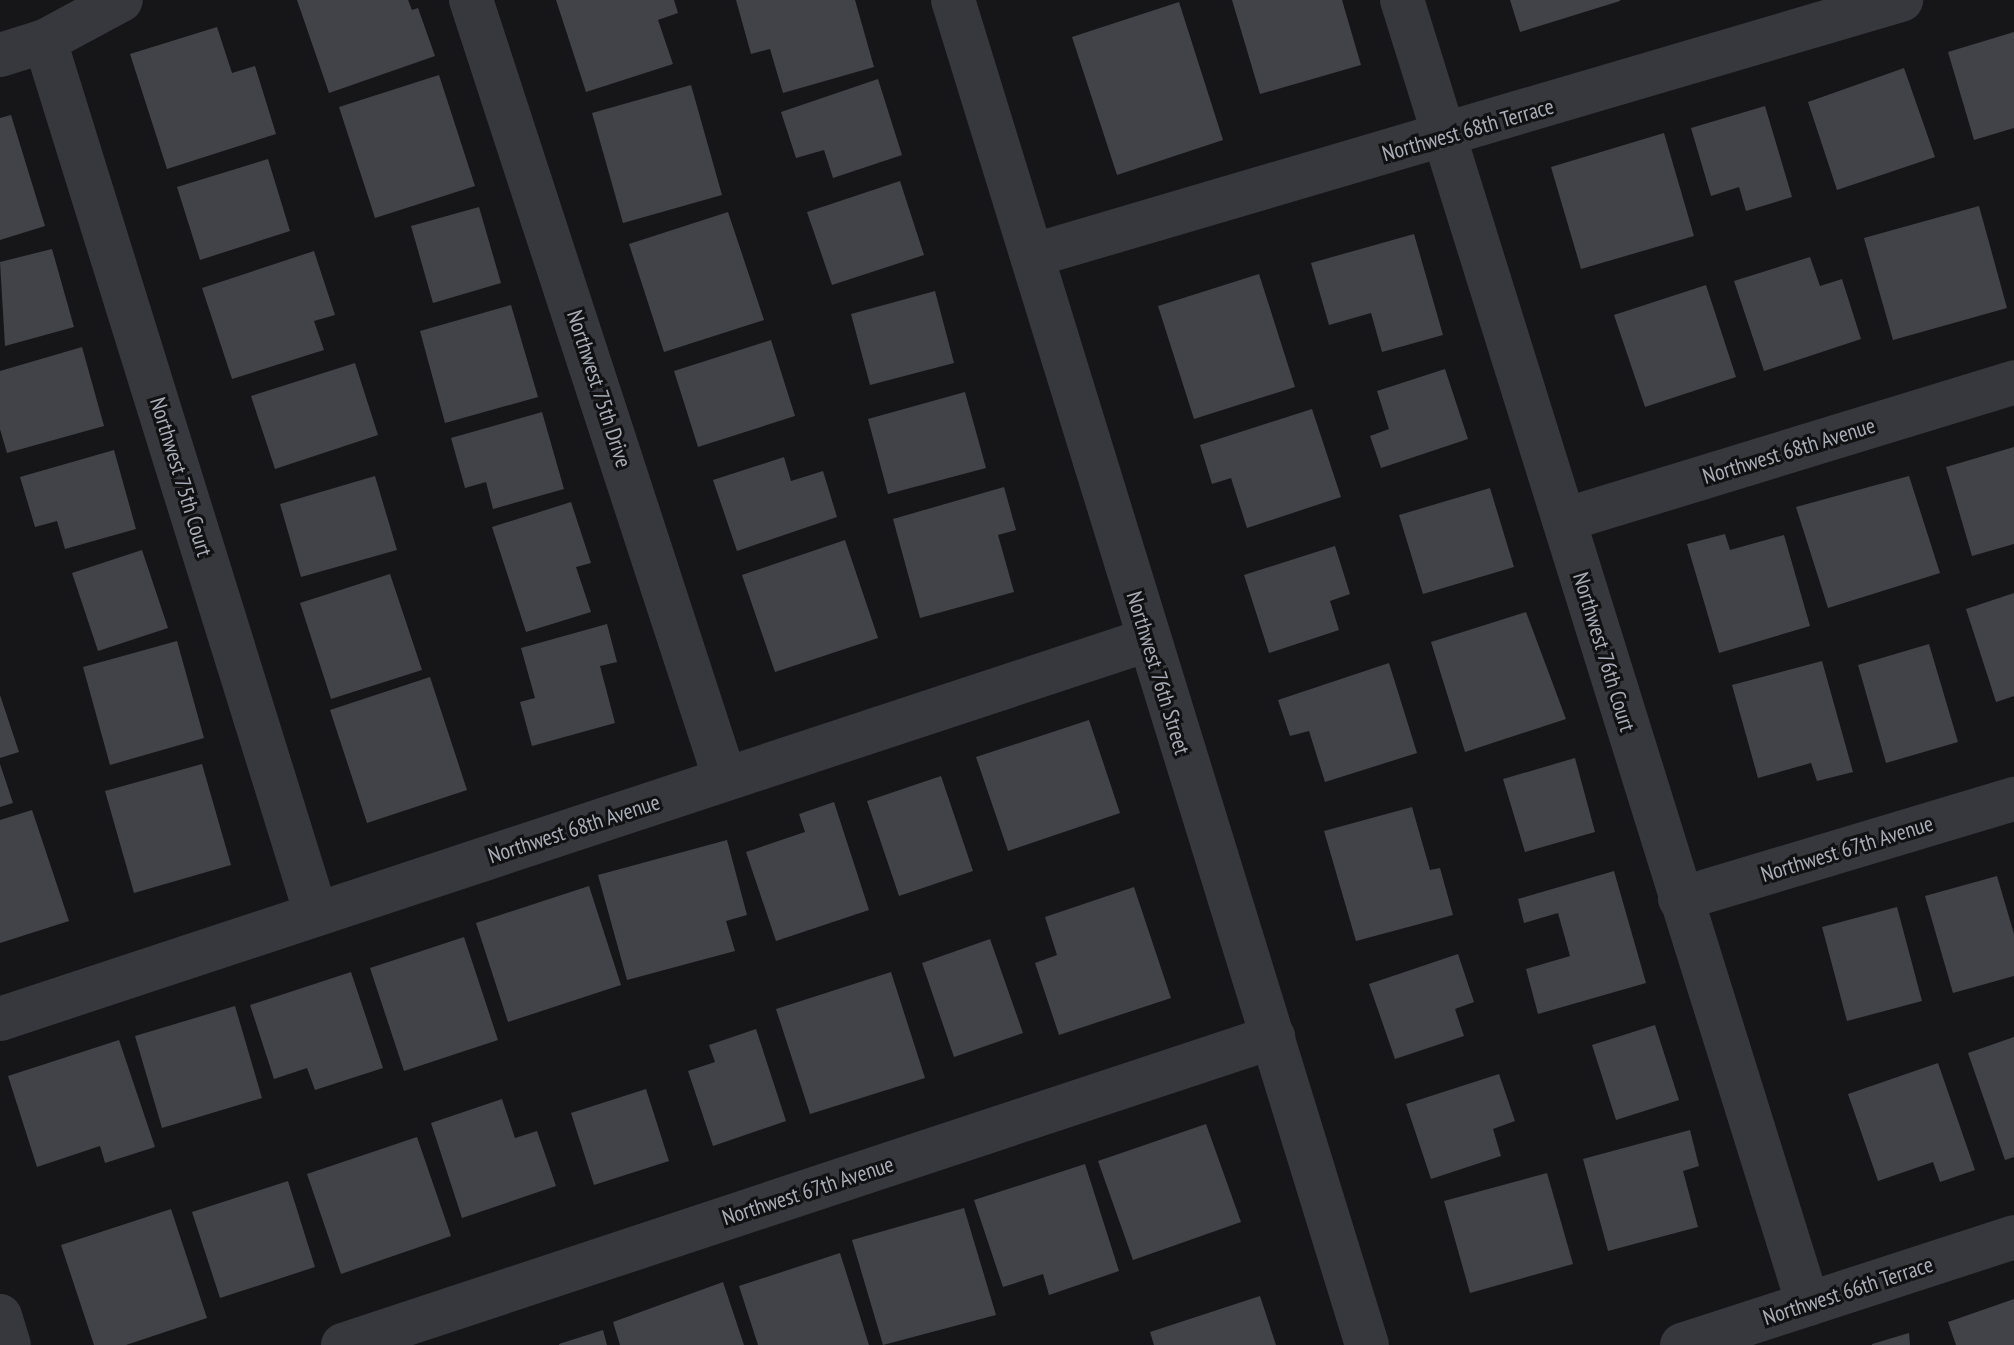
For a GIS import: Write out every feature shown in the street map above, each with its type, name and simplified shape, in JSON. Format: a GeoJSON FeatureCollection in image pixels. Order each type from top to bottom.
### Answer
{"type":"FeatureCollection","features":[{"type":"Feature","properties":{"kind":"street"},"geometry":{"type":"LineString","coordinates":[[0,55],[45,41],[121,0]]}},
{"type":"Feature","properties":{"kind":"street","name":"Northwest 75th Drive"},"geometry":{"type":"LineString","coordinates":[[471,0],[725,779]]}},
{"type":"Feature","properties":{"kind":"street","name":"Northwest 76th Street"},"geometry":{"type":"LineString","coordinates":[[953,0],[1034,255],[1147,640],[1367,1345]]}},
{"type":"Feature","properties":{"kind":"street","name":"Northwest 76th Court"},"geometry":{"type":"LineString","coordinates":[[1402,0],[1808,1304]]}},
{"type":"Feature","properties":{"kind":"street","name":"Northwest 68th Terrace"},"geometry":{"type":"LineString","coordinates":[[1034,255],[1443,138],[1901,0]]}},
{"type":"Feature","properties":{"kind":"street","name":"Northwest 75th Court"},"geometry":{"type":"LineString","coordinates":[[45,41],[316,914]]}},
{"type":"Feature","properties":{"kind":"street","name":"Northwest 68th Avenue"},"geometry":{"type":"LineString","coordinates":[[1564,520],[2014,382]]}},
{"type":"Feature","properties":{"kind":"street","name":"Northwest 68th Avenue"},"geometry":{"type":"LineString","coordinates":[[0,1019],[1147,640]]}},
{"type":"Feature","properties":{"kind":"street","name":"Northwest 67th Avenue"},"geometry":{"type":"LineString","coordinates":[[1680,899],[2014,799]]}},
{"type":"Feature","properties":{"kind":"street","name":"Northwest 67th Avenue"},"geometry":{"type":"LineString","coordinates":[[343,1345],[1273,1037]]}},
{"type":"Feature","properties":{"kind":"street","name":"Northwest 66th Terrace"},"geometry":{"type":"LineString","coordinates":[[1682,1345],[2014,1237]]}},
{"type":"Feature","properties":{"kind":"street"},"geometry":{"type":"LineString","coordinates":[[0,1316],[9,1345]]}},
{"type":"Feature","properties":{"kind":"building"},"geometry":{"type":"Polygon","coordinates":[[[297,0],[408,0],[412,10],[418,8],[435,56],[329,93],[297,0]]]}},
{"type":"Feature","properties":{"kind":"building"},"geometry":{"type":"Polygon","coordinates":[[[556,0],[674,0],[678,13],[658,20],[673,64],[586,92],[556,0]]]}},
{"type":"Feature","properties":{"kind":"building"},"geometry":{"type":"Polygon","coordinates":[[[736,0],[855,0],[874,67],[783,93],[770,49],[751,54],[736,0]]]}},
{"type":"Feature","properties":{"kind":"building"},"geometry":{"type":"Polygon","coordinates":[[[1232,0],[1342,0],[1361,65],[1260,94],[1232,0]]]}},
{"type":"Feature","properties":{"kind":"building"},"geometry":{"type":"Polygon","coordinates":[[[1510,0],[1620,0],[1620,1],[1520,32],[1510,0]]]}},
{"type":"Feature","properties":{"kind":"building"},"geometry":{"type":"Polygon","coordinates":[[[1179,2],[1223,140],[1117,175],[1072,37],[1179,2]]]}},
{"type":"Feature","properties":{"kind":"building"},"geometry":{"type":"Polygon","coordinates":[[[217,27],[232,73],[255,66],[276,134],[167,169],[130,54],[217,27]]]}},
{"type":"Feature","properties":{"kind":"building"},"geometry":{"type":"Polygon","coordinates":[[[2014,32],[2014,128],[1974,140],[1948,52],[2014,32]]]}},
{"type":"Feature","properties":{"kind":"building"},"geometry":{"type":"Polygon","coordinates":[[[1904,68],[1935,157],[1837,190],[1808,102],[1904,68]]]}},
{"type":"Feature","properties":{"kind":"building"},"geometry":{"type":"Polygon","coordinates":[[[439,75],[475,186],[375,218],[339,107],[439,75]]]}},
{"type":"Feature","properties":{"kind":"building"},"geometry":{"type":"Polygon","coordinates":[[[878,79],[902,155],[833,178],[824,150],[796,158],[781,112],[878,79]]]}},
{"type":"Feature","properties":{"kind":"building"},"geometry":{"type":"Polygon","coordinates":[[[691,85],[722,195],[623,223],[592,113],[691,85]]]}},
{"type":"Feature","properties":{"kind":"building"},"geometry":{"type":"Polygon","coordinates":[[[1765,106],[1792,197],[1746,211],[1739,187],[1711,196],[1691,128],[1765,106]]]}},
{"type":"Feature","properties":{"kind":"building"},"geometry":{"type":"Polygon","coordinates":[[[11,115],[45,226],[0,240],[0,118],[11,115]]]}},
{"type":"Feature","properties":{"kind":"building"},"geometry":{"type":"Polygon","coordinates":[[[1664,133],[1694,236],[1581,269],[1551,167],[1664,133]]]}},
{"type":"Feature","properties":{"kind":"building"},"geometry":{"type":"Polygon","coordinates":[[[268,159],[290,231],[200,260],[177,187],[268,159]]]}},
{"type":"Feature","properties":{"kind":"building"},"geometry":{"type":"Polygon","coordinates":[[[900,181],[924,255],[832,285],[807,212],[900,181]]]}},
{"type":"Feature","properties":{"kind":"building"},"geometry":{"type":"Polygon","coordinates":[[[1979,206],[2007,308],[1893,340],[1864,238],[1979,206]]]}},
{"type":"Feature","properties":{"kind":"building"},"geometry":{"type":"Polygon","coordinates":[[[479,207],[501,283],[433,303],[411,226],[479,207]]]}},
{"type":"Feature","properties":{"kind":"building"},"geometry":{"type":"Polygon","coordinates":[[[728,212],[764,320],[664,352],[629,244],[728,212]]]}},
{"type":"Feature","properties":{"kind":"building"},"geometry":{"type":"Polygon","coordinates":[[[1414,234],[1443,335],[1382,352],[1371,313],[1329,325],[1311,263],[1414,234]]]}},
{"type":"Feature","properties":{"kind":"building"},"geometry":{"type":"Polygon","coordinates":[[[52,249],[74,327],[5,346],[0,262],[52,249]]]}},
{"type":"Feature","properties":{"kind":"building"},"geometry":{"type":"Polygon","coordinates":[[[314,251],[335,315],[314,321],[324,350],[232,379],[202,288],[314,251]]]}},
{"type":"Feature","properties":{"kind":"building"},"geometry":{"type":"Polygon","coordinates":[[[1810,257],[1820,286],[1842,279],[1861,339],[1764,371],[1734,281],[1810,257]]]}},
{"type":"Feature","properties":{"kind":"building"},"geometry":{"type":"Polygon","coordinates":[[[1259,274],[1295,387],[1194,419],[1158,306],[1259,274]]]}},
{"type":"Feature","properties":{"kind":"building"},"geometry":{"type":"Polygon","coordinates":[[[1706,285],[1736,377],[1645,407],[1614,315],[1706,285]]]}},
{"type":"Feature","properties":{"kind":"building"},"geometry":{"type":"Polygon","coordinates":[[[935,291],[954,363],[870,385],[851,314],[935,291]]]}},
{"type":"Feature","properties":{"kind":"building"},"geometry":{"type":"Polygon","coordinates":[[[511,305],[538,397],[445,423],[420,331],[511,305]]]}},
{"type":"Feature","properties":{"kind":"building"},"geometry":{"type":"Polygon","coordinates":[[[771,340],[795,416],[698,447],[674,371],[771,340]]]}},
{"type":"Feature","properties":{"kind":"building"},"geometry":{"type":"Polygon","coordinates":[[[82,347],[104,426],[7,453],[0,429],[0,371],[82,347]]]}},
{"type":"Feature","properties":{"kind":"building"},"geometry":{"type":"Polygon","coordinates":[[[355,363],[378,435],[275,469],[251,396],[355,363]]]}},
{"type":"Feature","properties":{"kind":"building"},"geometry":{"type":"Polygon","coordinates":[[[1445,369],[1468,439],[1381,468],[1370,436],[1389,429],[1377,391],[1445,369]]]}},
{"type":"Feature","properties":{"kind":"building"},"geometry":{"type":"Polygon","coordinates":[[[965,392],[986,468],[888,494],[868,419],[965,392]]]}},
{"type":"Feature","properties":{"kind":"building"},"geometry":{"type":"Polygon","coordinates":[[[1312,409],[1341,497],[1247,528],[1231,478],[1212,484],[1200,445],[1312,409]]]}},
{"type":"Feature","properties":{"kind":"building"},"geometry":{"type":"Polygon","coordinates":[[[542,412],[564,489],[493,509],[486,482],[465,488],[451,438],[542,412]]]}},
{"type":"Feature","properties":{"kind":"building"},"geometry":{"type":"Polygon","coordinates":[[[2014,447],[2014,544],[1972,556],[1946,467],[2014,447]]]}},
{"type":"Feature","properties":{"kind":"building"},"geometry":{"type":"Polygon","coordinates":[[[114,450],[136,529],[65,549],[57,521],[35,527],[20,477],[114,450]]]}},
{"type":"Feature","properties":{"kind":"building"},"geometry":{"type":"Polygon","coordinates":[[[784,457],[791,481],[823,471],[837,517],[737,551],[713,480],[784,457]]]}},
{"type":"Feature","properties":{"kind":"building"},"geometry":{"type":"Polygon","coordinates":[[[375,476],[397,550],[301,577],[280,504],[375,476]]]}},
{"type":"Feature","properties":{"kind":"building"},"geometry":{"type":"Polygon","coordinates":[[[1909,476],[1940,573],[1828,608],[1796,507],[1909,476]]]}},
{"type":"Feature","properties":{"kind":"building"},"geometry":{"type":"Polygon","coordinates":[[[1004,487],[1016,530],[998,535],[1014,592],[920,618],[893,519],[1004,487]]]}},
{"type":"Feature","properties":{"kind":"building"},"geometry":{"type":"Polygon","coordinates":[[[1490,488],[1514,567],[1423,594],[1399,515],[1490,488]]]}},
{"type":"Feature","properties":{"kind":"building"},"geometry":{"type":"Polygon","coordinates":[[[571,502],[591,563],[576,567],[591,612],[526,632],[492,527],[571,502]]]}},
{"type":"Feature","properties":{"kind":"building"},"geometry":{"type":"Polygon","coordinates":[[[1725,534],[1730,550],[1784,535],[1810,626],[1719,653],[1687,544],[1725,534]]]}},
{"type":"Feature","properties":{"kind":"building"},"geometry":{"type":"Polygon","coordinates":[[[845,540],[878,638],[775,672],[742,575],[845,540]]]}},
{"type":"Feature","properties":{"kind":"building"},"geometry":{"type":"Polygon","coordinates":[[[1335,546],[1350,594],[1330,601],[1339,630],[1269,653],[1244,575],[1335,546]]]}},
{"type":"Feature","properties":{"kind":"building"},"geometry":{"type":"Polygon","coordinates":[[[142,550],[168,628],[98,651],[72,573],[142,550]]]}},
{"type":"Feature","properties":{"kind":"building"},"geometry":{"type":"Polygon","coordinates":[[[390,574],[422,670],[331,699],[300,603],[390,574]]]}},
{"type":"Feature","properties":{"kind":"building"},"geometry":{"type":"Polygon","coordinates":[[[2014,593],[2014,696],[1996,702],[1966,609],[2014,593]]]}},
{"type":"Feature","properties":{"kind":"building"},"geometry":{"type":"Polygon","coordinates":[[[1526,612],[1566,719],[1465,752],[1431,642],[1526,612]]]}},
{"type":"Feature","properties":{"kind":"building"},"geometry":{"type":"Polygon","coordinates":[[[607,624],[617,662],[600,666],[615,723],[532,746],[520,702],[535,698],[521,648],[607,624]]]}},
{"type":"Feature","properties":{"kind":"building"},"geometry":{"type":"Polygon","coordinates":[[[177,641],[204,738],[110,765],[83,667],[177,641]]]}},
{"type":"Feature","properties":{"kind":"building"},"geometry":{"type":"Polygon","coordinates":[[[1929,644],[1958,742],[1886,763],[1858,665],[1929,644]]]}},
{"type":"Feature","properties":{"kind":"building"},"geometry":{"type":"Polygon","coordinates":[[[1822,661],[1853,772],[1817,781],[1811,763],[1758,778],[1732,685],[1822,661]]]}},
{"type":"Feature","properties":{"kind":"building"},"geometry":{"type":"Polygon","coordinates":[[[1389,663],[1417,753],[1325,782],[1309,731],[1290,736],[1278,700],[1389,663]]]}},
{"type":"Feature","properties":{"kind":"building"},"geometry":{"type":"Polygon","coordinates":[[[430,677],[467,790],[367,823],[330,710],[430,677]]]}},
{"type":"Feature","properties":{"kind":"building"},"geometry":{"type":"Polygon","coordinates":[[[0,695],[19,752],[0,758],[0,695]]]}},
{"type":"Feature","properties":{"kind":"building"},"geometry":{"type":"Polygon","coordinates":[[[1089,720],[1120,813],[1008,851],[976,757],[1089,720]]]}},
{"type":"Feature","properties":{"kind":"building"},"geometry":{"type":"Polygon","coordinates":[[[1575,758],[1595,832],[1525,852],[1503,779],[1575,758]]]}},
{"type":"Feature","properties":{"kind":"building"},"geometry":{"type":"Polygon","coordinates":[[[0,764],[13,803],[0,807],[0,764]]]}},
{"type":"Feature","properties":{"kind":"building"},"geometry":{"type":"Polygon","coordinates":[[[202,764],[231,865],[134,893],[105,791],[202,764]]]}},
{"type":"Feature","properties":{"kind":"building"},"geometry":{"type":"Polygon","coordinates":[[[941,776],[973,871],[899,896],[867,801],[941,776]]]}},
{"type":"Feature","properties":{"kind":"building"},"geometry":{"type":"Polygon","coordinates":[[[834,802],[869,910],[776,941],[746,852],[805,832],[799,814],[834,802]]]}},
{"type":"Feature","properties":{"kind":"building"},"geometry":{"type":"Polygon","coordinates":[[[1412,807],[1430,870],[1440,868],[1453,915],[1356,941],[1324,831],[1412,807]]]}},
{"type":"Feature","properties":{"kind":"building"},"geometry":{"type":"Polygon","coordinates":[[[32,810],[69,921],[0,943],[0,820],[32,810]]]}},
{"type":"Feature","properties":{"kind":"building"},"geometry":{"type":"Polygon","coordinates":[[[727,840],[747,915],[726,921],[735,951],[627,980],[598,875],[727,840]]]}},
{"type":"Feature","properties":{"kind":"building"},"geometry":{"type":"Polygon","coordinates":[[[1614,871],[1646,983],[1538,1014],[1526,969],[1570,956],[1558,913],[1524,923],[1518,899],[1614,871]]]}},
{"type":"Feature","properties":{"kind":"building"},"geometry":{"type":"Polygon","coordinates":[[[1997,876],[2014,934],[2014,976],[1953,993],[1925,896],[1997,876]]]}},
{"type":"Feature","properties":{"kind":"building"},"geometry":{"type":"Polygon","coordinates":[[[589,886],[621,985],[508,1022],[476,923],[589,886]]]}},
{"type":"Feature","properties":{"kind":"building"},"geometry":{"type":"Polygon","coordinates":[[[1134,887],[1171,998],[1059,1035],[1035,963],[1057,955],[1045,917],[1134,887]]]}},
{"type":"Feature","properties":{"kind":"building"},"geometry":{"type":"Polygon","coordinates":[[[1897,907],[1922,1001],[1847,1021],[1822,927],[1897,907]]]}},
{"type":"Feature","properties":{"kind":"building"},"geometry":{"type":"Polygon","coordinates":[[[464,937],[498,1040],[404,1071],[370,968],[464,937]]]}},
{"type":"Feature","properties":{"kind":"building"},"geometry":{"type":"Polygon","coordinates":[[[990,939],[1023,1033],[954,1057],[922,963],[990,939]]]}},
{"type":"Feature","properties":{"kind":"building"},"geometry":{"type":"Polygon","coordinates":[[[1458,954],[1474,1002],[1455,1009],[1464,1036],[1395,1059],[1369,984],[1458,954]]]}},
{"type":"Feature","properties":{"kind":"building"},"geometry":{"type":"Polygon","coordinates":[[[351,972],[383,1068],[315,1090],[307,1068],[274,1079],[250,1005],[351,972]]]}},
{"type":"Feature","properties":{"kind":"building"},"geometry":{"type":"Polygon","coordinates":[[[891,972],[925,1078],[810,1114],[776,1009],[891,972]]]}},
{"type":"Feature","properties":{"kind":"building"},"geometry":{"type":"Polygon","coordinates":[[[235,1006],[262,1098],[162,1128],[135,1036],[235,1006]]]}},
{"type":"Feature","properties":{"kind":"building"},"geometry":{"type":"Polygon","coordinates":[[[1655,1025],[1679,1100],[1616,1120],[1592,1045],[1655,1025]]]}},
{"type":"Feature","properties":{"kind":"building"},"geometry":{"type":"Polygon","coordinates":[[[756,1029],[786,1121],[713,1146],[688,1071],[715,1062],[709,1045],[756,1029]]]}},
{"type":"Feature","properties":{"kind":"building"},"geometry":{"type":"Polygon","coordinates":[[[2014,1037],[2014,1157],[2005,1160],[1968,1053],[2014,1037]]]}},
{"type":"Feature","properties":{"kind":"building"},"geometry":{"type":"Polygon","coordinates":[[[119,1040],[155,1147],[105,1163],[100,1146],[37,1167],[8,1076],[119,1040]]]}},
{"type":"Feature","properties":{"kind":"building"},"geometry":{"type":"Polygon","coordinates":[[[1938,1063],[1975,1170],[1940,1182],[1933,1162],[1878,1181],[1848,1094],[1938,1063]]]}},
{"type":"Feature","properties":{"kind":"building"},"geometry":{"type":"Polygon","coordinates":[[[1499,1074],[1515,1121],[1493,1129],[1501,1156],[1431,1179],[1406,1104],[1499,1074]]]}},
{"type":"Feature","properties":{"kind":"building"},"geometry":{"type":"Polygon","coordinates":[[[646,1089],[669,1161],[594,1185],[571,1113],[646,1089]]]}},
{"type":"Feature","properties":{"kind":"building"},"geometry":{"type":"Polygon","coordinates":[[[502,1099],[515,1138],[537,1131],[556,1186],[462,1218],[431,1123],[502,1099]]]}},
{"type":"Feature","properties":{"kind":"building"},"geometry":{"type":"Polygon","coordinates":[[[1206,1124],[1241,1222],[1133,1260],[1098,1161],[1206,1124]]]}},
{"type":"Feature","properties":{"kind":"building"},"geometry":{"type":"Polygon","coordinates":[[[1690,1130],[1699,1166],[1683,1171],[1698,1227],[1608,1251],[1583,1159],[1690,1130]]]}},
{"type":"Feature","properties":{"kind":"building"},"geometry":{"type":"Polygon","coordinates":[[[417,1137],[451,1236],[341,1274],[307,1174],[417,1137]]]}},
{"type":"Feature","properties":{"kind":"building"},"geometry":{"type":"Polygon","coordinates":[[[1085,1164],[1119,1271],[1049,1295],[1043,1274],[1003,1287],[974,1200],[1085,1164]]]}},
{"type":"Feature","properties":{"kind":"building"},"geometry":{"type":"Polygon","coordinates":[[[1547,1173],[1573,1264],[1470,1293],[1444,1201],[1547,1173]]]}},
{"type":"Feature","properties":{"kind":"building"},"geometry":{"type":"Polygon","coordinates":[[[288,1181],[315,1267],[220,1298],[192,1212],[288,1181]]]}},
{"type":"Feature","properties":{"kind":"building"},"geometry":{"type":"Polygon","coordinates":[[[964,1208],[996,1315],[883,1345],[852,1240],[964,1208]]]}},
{"type":"Feature","properties":{"kind":"building"},"geometry":{"type":"Polygon","coordinates":[[[171,1209],[207,1318],[126,1345],[94,1345],[61,1245],[171,1209]]]}},
{"type":"Feature","properties":{"kind":"building"},"geometry":{"type":"Polygon","coordinates":[[[840,1253],[869,1345],[758,1345],[739,1286],[840,1253]]]}},
{"type":"Feature","properties":{"kind":"building"},"geometry":{"type":"Polygon","coordinates":[[[723,1282],[744,1345],[620,1345],[613,1322],[723,1282]]]}},
{"type":"Feature","properties":{"kind":"building"},"geometry":{"type":"Polygon","coordinates":[[[1260,1296],[1276,1345],[1154,1345],[1150,1332],[1260,1296]]]}},
{"type":"Feature","properties":{"kind":"building"},"geometry":{"type":"Polygon","coordinates":[[[2014,1299],[2014,1345],[1956,1345],[1948,1322],[2014,1299]]]}},
{"type":"Feature","properties":{"kind":"building"},"geometry":{"type":"Polygon","coordinates":[[[603,1330],[607,1345],[559,1345],[559,1344],[603,1330]]]}},
{"type":"Feature","properties":{"kind":"building"},"geometry":{"type":"Polygon","coordinates":[[[1909,1333],[1910,1345],[1872,1345],[1872,1344],[1909,1333]]]}}]}
